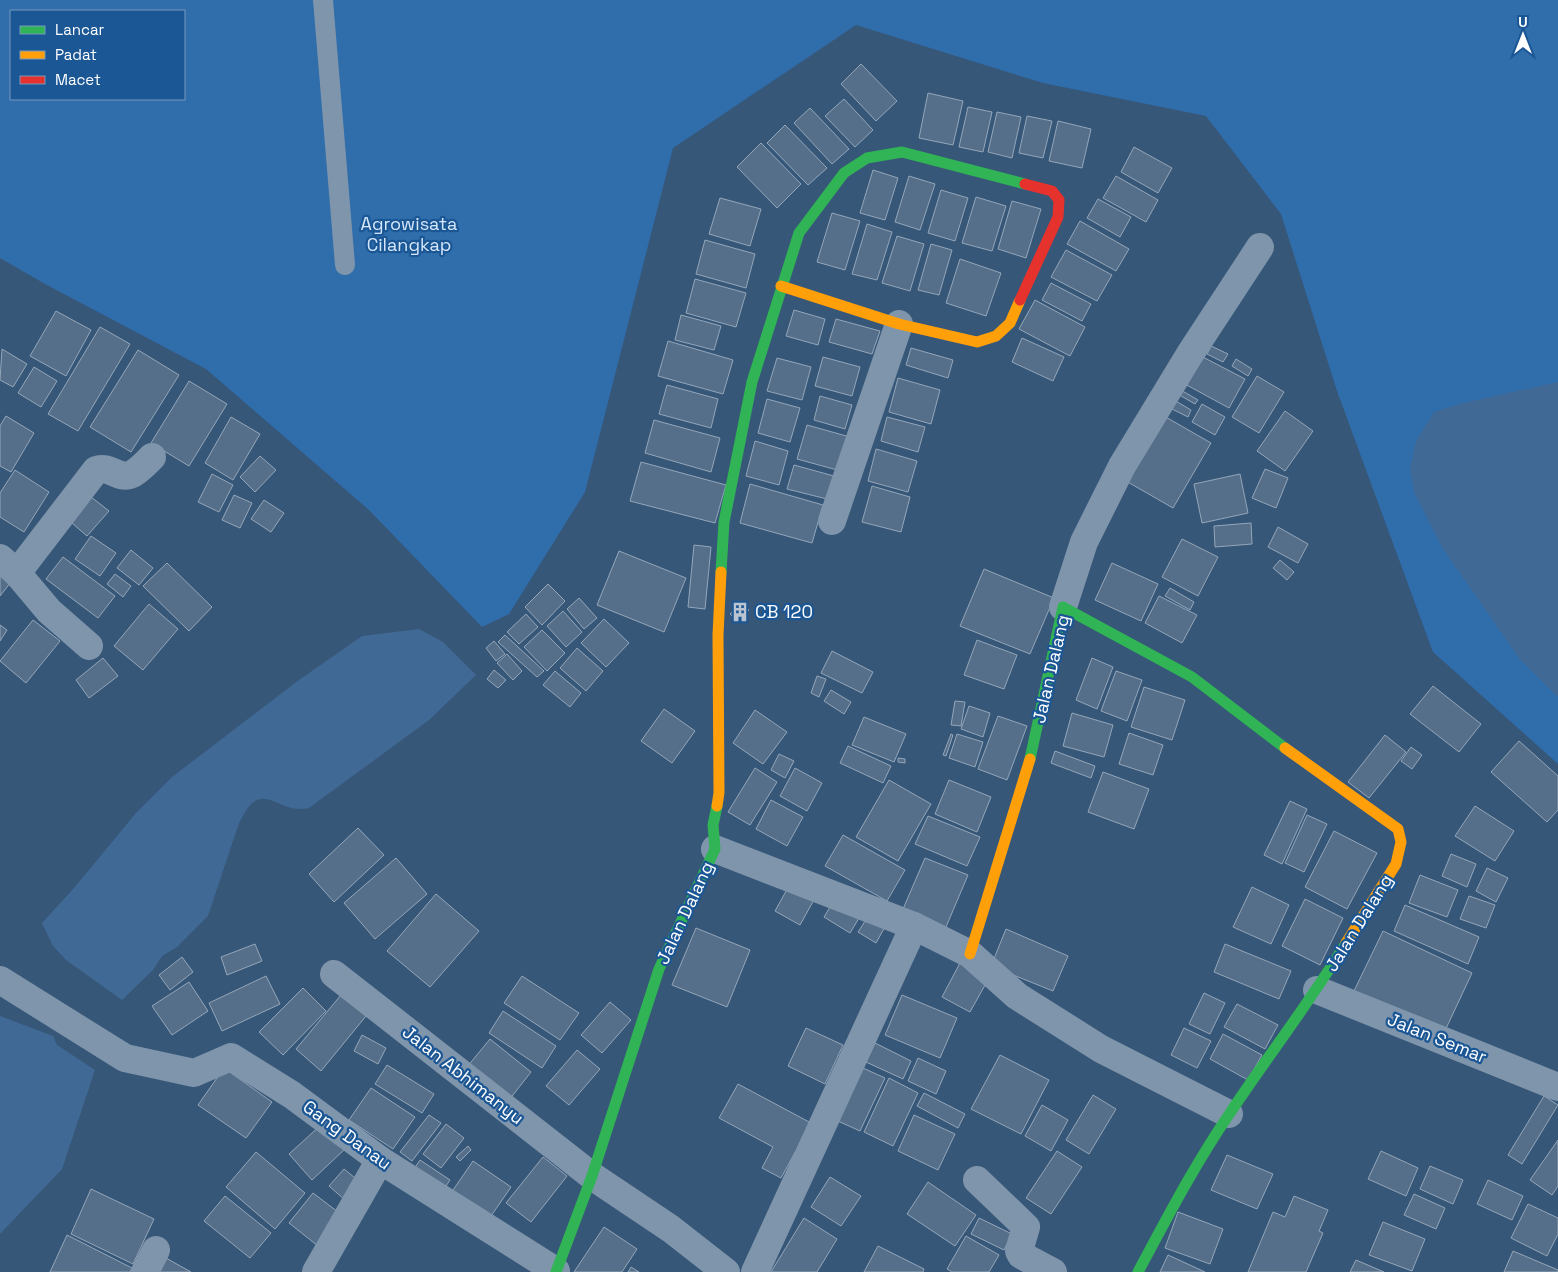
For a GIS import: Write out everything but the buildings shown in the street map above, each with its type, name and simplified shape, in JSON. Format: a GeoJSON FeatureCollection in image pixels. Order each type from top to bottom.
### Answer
{"type":"FeatureCollection","features":[{"type":"Feature","properties":{"kind":"street"},"geometry":{"type":"LineString","coordinates":[[714,849],[713,825],[719,794],[718,635],[724,522],[752,382],[780,286],[799,233],[844,173],[867,158],[902,152],[1052,191],[1059,200],[1058,217],[1010,323],[996,336],[977,342],[899,324],[780,286]]}},
{"type":"Feature","properties":{"kind":"street"},"geometry":{"type":"LineString","coordinates":[[1063,607],[1084,542],[1122,466],[1190,354],[1260,248]]}},
{"type":"Feature","properties":{"kind":"street"},"geometry":{"type":"LineString","coordinates":[[832,521],[899,324]]}},
{"type":"Feature","properties":{"kind":"street"},"geometry":{"type":"LineString","coordinates":[[89,646],[49,612],[8,565],[96,470],[105,468],[123,476],[129,476],[152,457]]}},
{"type":"Feature","properties":{"kind":"street","name":"Jalan Dalang"},"geometry":{"type":"LineString","coordinates":[[556,1272],[592,1176],[659,969],[714,849],[914,926],[970,954],[1035,742],[1063,607],[1192,677],[1398,829],[1401,842],[1396,864],[1316,990],[1230,1114],[1190,1177],[1138,1272]]}},
{"type":"Feature","properties":{"kind":"street"},"geometry":{"type":"LineString","coordinates":[[756,1272],[914,926]]}},
{"type":"Feature","properties":{"kind":"street"},"geometry":{"type":"LineString","coordinates":[[970,954],[1017,996],[1101,1049],[1230,1114]]}},
{"type":"Feature","properties":{"kind":"street","name":"Jalan Abhimanyu"},"geometry":{"type":"LineString","coordinates":[[334,974],[592,1176]]}},
{"type":"Feature","properties":{"kind":"street","name":"Gang Danau"},"geometry":{"type":"LineString","coordinates":[[0,980],[125,1058],[194,1073],[231,1057],[292,1096],[380,1160],[556,1272]]}},
{"type":"Feature","properties":{"kind":"street","name":"Jalan Semar"},"geometry":{"type":"LineString","coordinates":[[1316,990],[1558,1086]]}},
{"type":"Feature","properties":{"kind":"street"},"geometry":{"type":"LineString","coordinates":[[316,1272],[380,1160]]}},
{"type":"Feature","properties":{"kind":"street"},"geometry":{"type":"LineString","coordinates":[[592,1176],[671,1228],[726,1272]]}},
{"type":"Feature","properties":{"kind":"street"},"geometry":{"type":"LineString","coordinates":[[977,1180],[1026,1227],[1019,1251],[1021,1255],[1053,1272]]}},
{"type":"Feature","properties":{"kind":"lane"},"geometry":{"type":"LineString","coordinates":[[324,0],[345,264]]}},
{"type":"Feature","properties":{"kind":"green space","name":"Agrowisata Cilangkap"},"geometry":{"type":"Polygon","coordinates":[[[0,0],[1558,0],[1558,764],[1433,652],[1337,391],[1281,214],[1206,116],[1043,83],[856,25],[673,148],[585,492],[509,614],[482,627],[369,510],[206,369],[45,284],[0,258],[0,0]]]}},
{"type":"Feature","properties":{"kind":"shaded area"},"geometry":{"type":"Polygon","coordinates":[[[1558,382],[1558,697],[1519,658],[1443,549],[1414,492],[1410,468],[1416,441],[1434,412],[1463,403],[1558,382]]]}},
{"type":"Feature","properties":{"kind":"shaded area"},"geometry":{"type":"Polygon","coordinates":[[[419,629],[443,642],[476,675],[429,720],[309,808],[297,809],[262,799],[254,802],[246,810],[238,826],[208,916],[177,947],[162,956],[153,970],[122,1000],[66,960],[53,946],[42,923],[74,888],[136,813],[172,777],[299,680],[362,636],[419,629]]]}},
{"type":"Feature","properties":{"kind":"shaded area"},"geometry":{"type":"Polygon","coordinates":[[[0,1016],[53,1036],[57,1045],[95,1070],[62,1169],[0,1234],[0,1016]]]}},
{"type":"Feature","properties":{"kind":"traffic: fast"},"geometry":{"type":"LineString","coordinates":[[721,572],[724,522],[752,382],[799,233],[844,173],[867,158],[902,152],[1025,184]]}},
{"type":"Feature","properties":{"kind":"traffic: fast"},"geometry":{"type":"LineString","coordinates":[[1030,759],[1063,607],[1192,677],[1285,748]]}},
{"type":"Feature","properties":{"kind":"traffic: fast"},"geometry":{"type":"LineString","coordinates":[[556,1272],[592,1176],[659,969],[715,849],[713,825],[717,806]]}},
{"type":"Feature","properties":{"kind":"traffic: fast"},"geometry":{"type":"LineString","coordinates":[[1138,1272],[1217,1132],[1346,943]]}},
{"type":"Feature","properties":{"kind":"traffic: slow"},"geometry":{"type":"LineString","coordinates":[[781,286],[899,324],[977,342],[996,336],[1010,323],[1020,300]]}},
{"type":"Feature","properties":{"kind":"traffic: slow"},"geometry":{"type":"LineString","coordinates":[[717,806],[719,793],[718,635],[721,572]]}},
{"type":"Feature","properties":{"kind":"traffic: slow"},"geometry":{"type":"LineString","coordinates":[[1285,748],[1398,829],[1401,842],[1396,864],[1346,943]]}},
{"type":"Feature","properties":{"kind":"traffic: slow"},"geometry":{"type":"LineString","coordinates":[[970,954],[1030,759]]}},
{"type":"Feature","properties":{"kind":"traffic: jam"},"geometry":{"type":"LineString","coordinates":[[1020,300],[1058,217],[1059,200],[1052,191],[1025,184]]}},
{"type":"Feature","properties":{"kind":"place","name":"CB 120"},"geometry":{"type":"Point","coordinates":[740,612]}}]}
